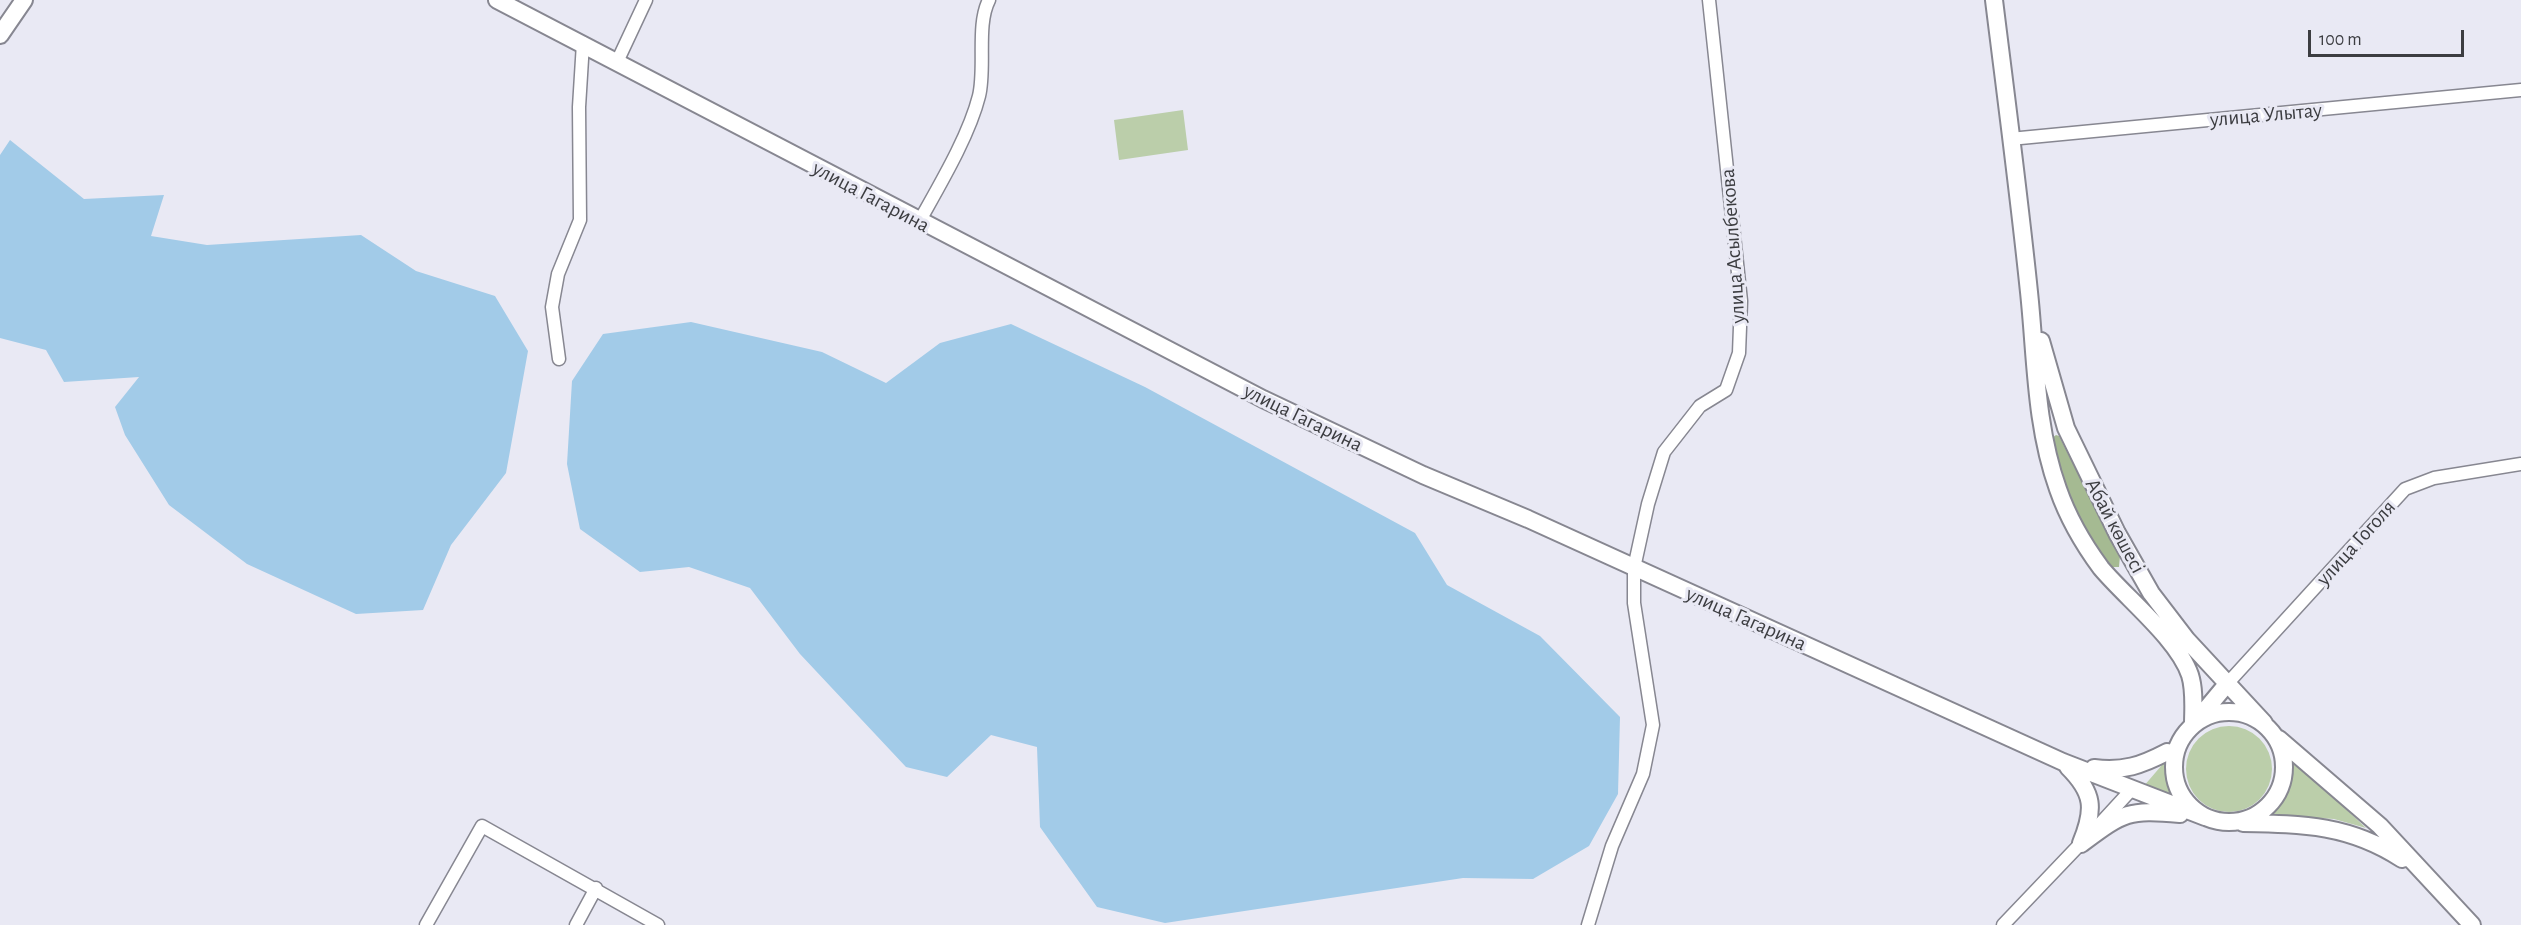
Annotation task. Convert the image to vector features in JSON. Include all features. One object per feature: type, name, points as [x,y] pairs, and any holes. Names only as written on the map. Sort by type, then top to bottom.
[{"type":"main road","points":[[0,35],[24,0]]},
{"type":"main road","name":"улица Гагарина","points":[[497,0],[919,222],[1263,399],[1423,475],[1528,519],[2063,762],[2205,817]]},
{"type":"main road","name":"Абай көшесі","points":[[1994,0],[2030,294],[2042,429],[2058,490],[2075,526],[2101,567],[2178,653],[2190,675],[2194,699],[2189,729]]},
{"type":"main road","name":"Абай көшесі","points":[[2030,294],[2066,428],[2086,473],[2151,593],[2187,640],[2264,723]]},
{"type":"main road","points":[[2132,789],[2189,729],[2227,684]]},
{"type":"main road","points":[[2205,817],[2186,802],[2175,780],[2174,763],[2177,747],[2189,729],[2206,716],[2235,711],[2250,715],[2264,723],[2380,826],[2472,925]]},
{"type":"main road","points":[[2234,823],[2250,819],[2264,811],[2276,799],[2283,784],[2285,767],[2283,751],[2276,736]]},
{"type":"main road","points":[[2063,762],[2122,770],[2136,767],[2167,752]]},
{"type":"main road","points":[[2063,762],[2081,780],[2091,804],[2089,824],[2081,844]]},
{"type":"main road","points":[[2081,844],[2115,819],[2137,811],[2205,817],[2234,823],[2299,824],[2333,828],[2364,838],[2421,871]]},
{"type":"street","points":[[617,62],[646,0]]},
{"type":"street","points":[[919,222],[972,117],[978,97],[984,20],[989,0]]},
{"type":"street","name":"улица Асылбекова","points":[[1588,925],[1612,846],[1642,774],[1653,725],[1634,603],[1634,568],[1648,504],[1664,452],[1700,406],[1726,390],[1739,353],[1741,301],[1709,0]]},
{"type":"street","points":[[559,359],[552,307],[558,274],[580,220],[579,107],[583,44]]},
{"type":"street","name":"улица Улытау","points":[[2010,139],[2521,90]]},
{"type":"street","name":"улица Гоголя","points":[[2227,684],[2404,489],[2434,478],[2521,464]]},
{"type":"street","points":[[2003,925],[2132,789]]},
{"type":"street","points":[[426,925],[482,826],[596,888],[658,925]]},
{"type":"street","points":[[576,925],[596,888]]},
{"type":"green space","points":[[1183,110],[1188,150],[1119,160],[1114,120]]},
{"type":"green space","points":[[2059,436],[2120,556],[2119,567],[2110,567],[2074,505],[2056,455],[2052,438]]},
{"type":"green space","points":[[2229,726],[2253,733],[2265,745],[2272,769],[2265,793],[2253,805],[2229,812],[2205,805],[2193,793],[2186,769],[2193,745],[2205,733]]},
{"type":"green space","points":[[2291,757],[2366,828],[2334,819],[2273,815],[2290,789]]},
{"type":"green space","points":[[2168,758],[2172,790],[2177,801],[2143,787]]},
{"type":"water","points":[[10,140],[84,199],[164,195],[151,236],[207,245],[361,235],[416,271],[495,296],[528,351],[506,473],[451,545],[423,610],[356,614],[247,564],[169,505],[125,435],[115,407],[139,377],[64,382],[46,350],[0,338],[0,155]]},
{"type":"water","points":[[691,322],[822,352],[886,383],[940,343],[1011,324],[1145,387],[1415,533],[1447,585],[1540,636],[1620,717],[1618,794],[1589,846],[1533,879],[1463,878],[1165,923],[1097,907],[1040,827],[1037,747],[991,735],[947,777],[906,767],[800,654],[750,588],[689,567],[640,572],[580,529],[567,464],[572,381],[603,334]]}]
